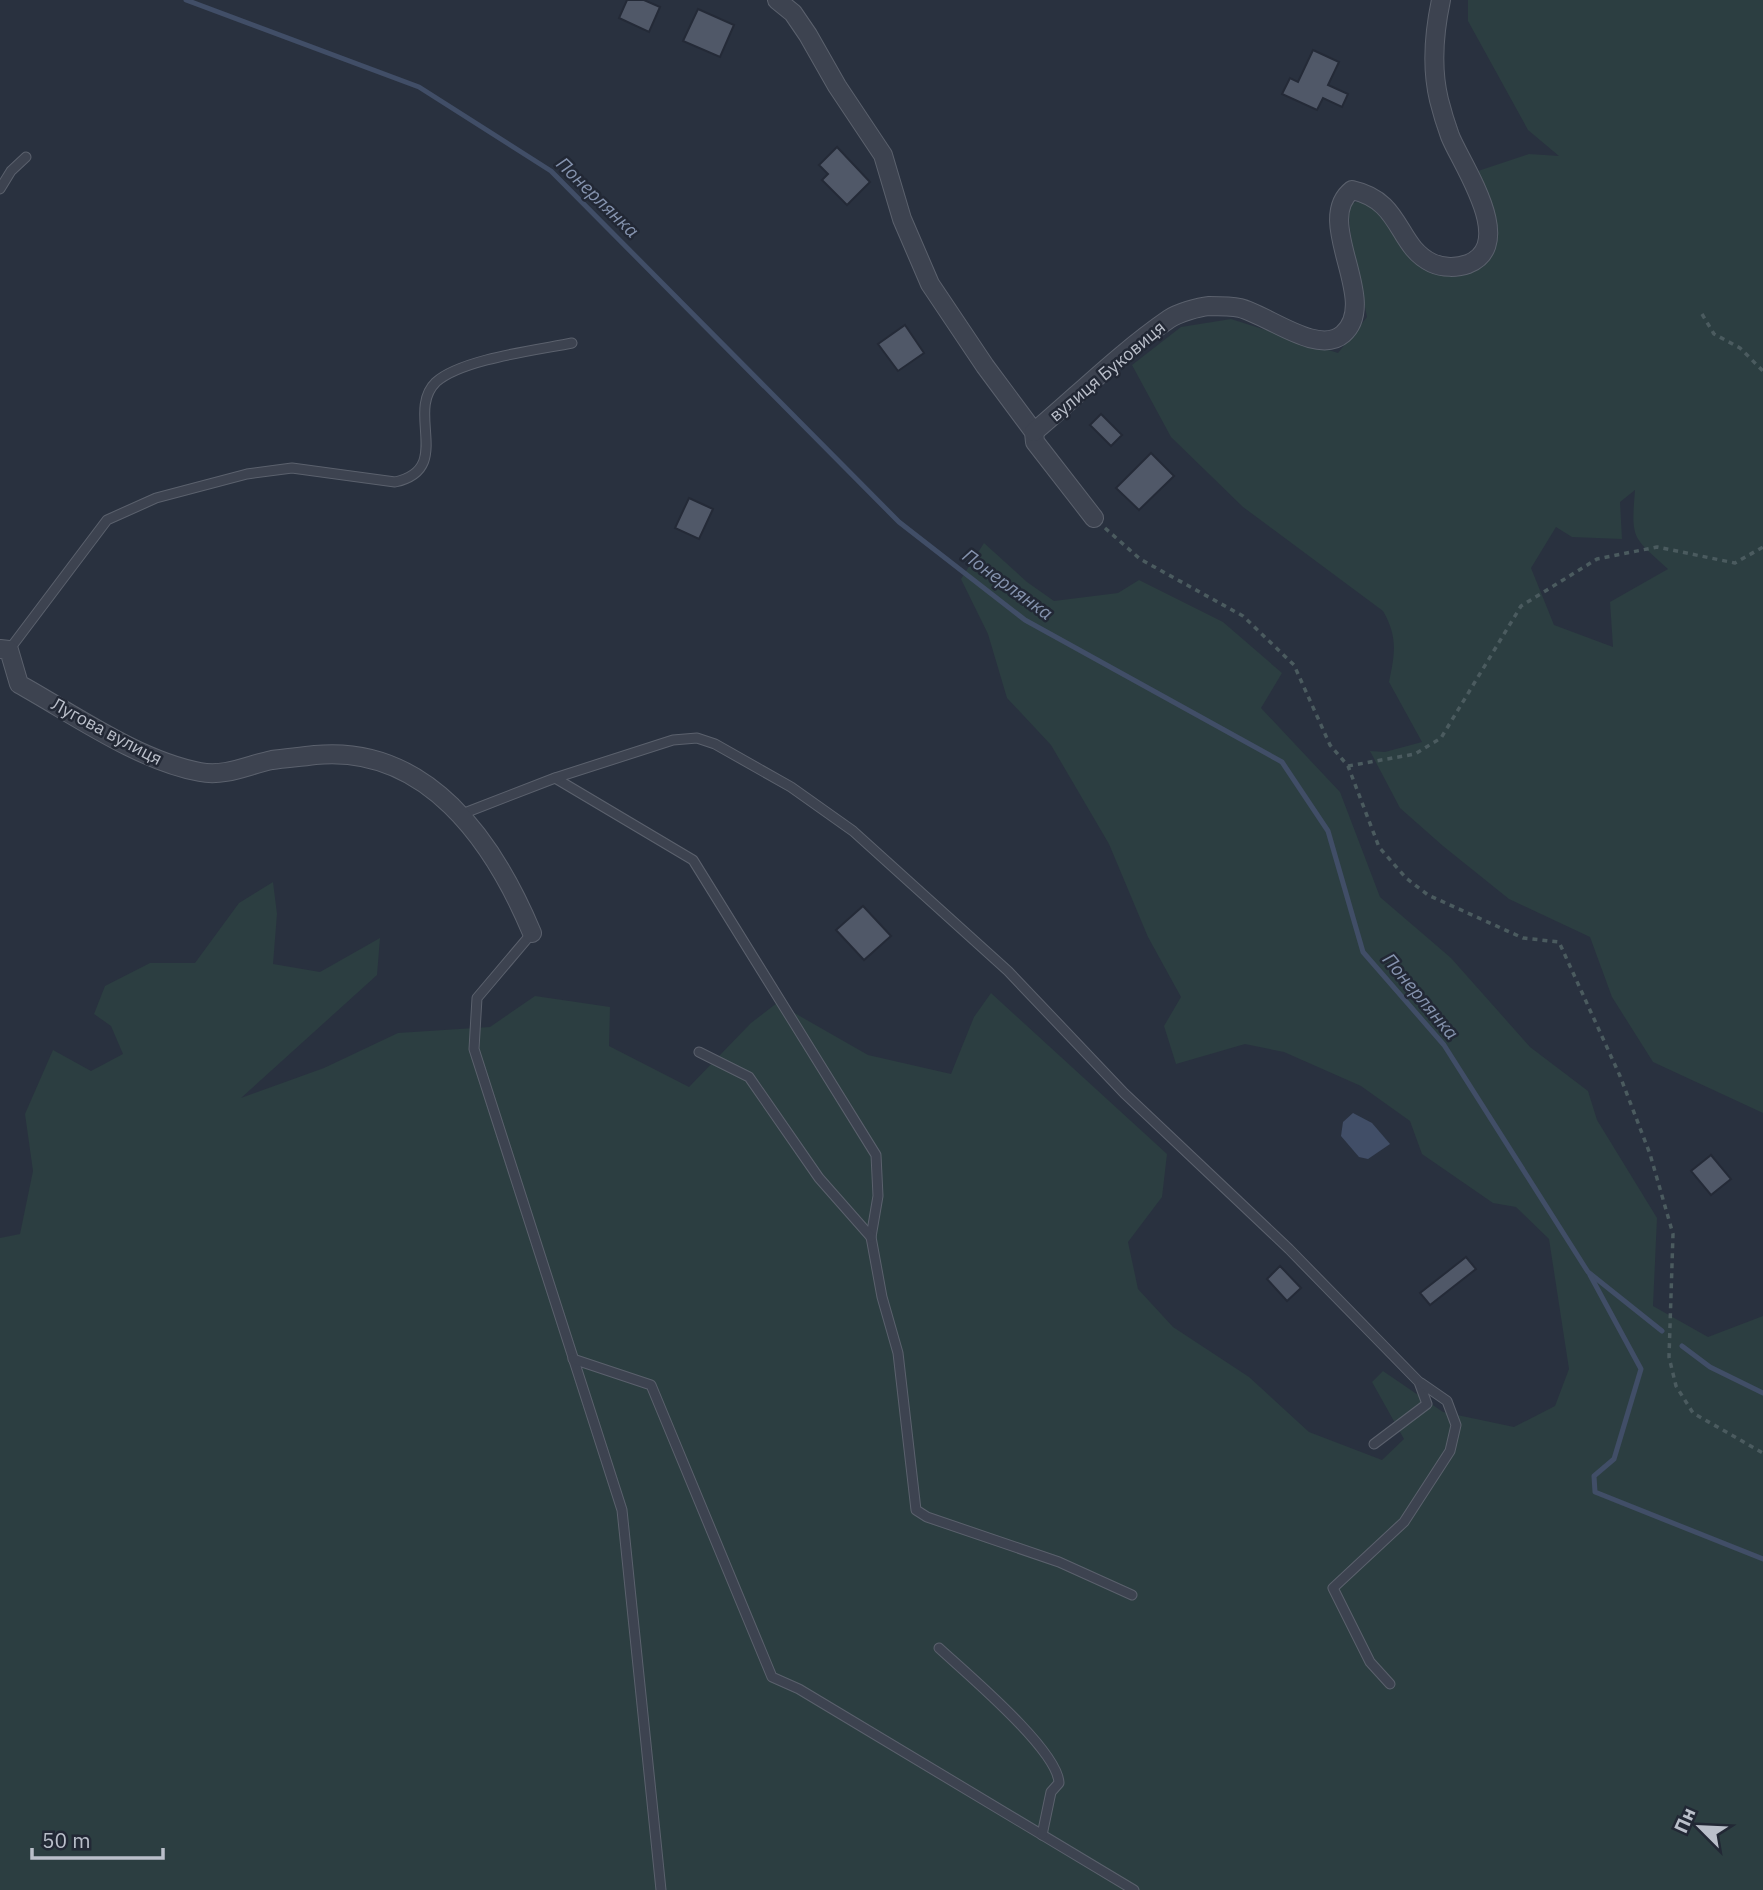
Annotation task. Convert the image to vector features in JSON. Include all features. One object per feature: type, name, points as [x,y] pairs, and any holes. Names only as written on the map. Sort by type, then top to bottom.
[{"type":"street","points":[[777,0],[793,13],[883,155],[902,219],[930,284],[985,366],[1034,432],[1035,442],[1094,518]]},
{"type":"street","name":"вулиця Буковиця","points":[[1034,432],[1171,318],[1206,306],[1241,308],[1317,341],[1334,340],[1346,332],[1353,316],[1353,280],[1338,211],[1343,197],[1352,190],[1366,193],[1387,206],[1417,251],[1432,263],[1453,268],[1471,263],[1485,247],[1488,222],[1482,201],[1450,136],[1439,98],[1434,57],[1441,0]]},
{"type":"street","name":"Лугова вулиця","points":[[5,650],[19,684],[169,765],[202,773],[228,772],[272,760],[307,756],[360,756],[396,767],[432,786],[462,814],[490,849],[514,891],[531,933]]},
{"type":"lane","points":[[0,189],[11,171],[26,157]]},
{"type":"lane","points":[[5,650],[107,520],[156,498],[258,473],[292,468],[395,482],[410,478],[420,468],[428,444],[424,407],[437,382],[481,361],[572,344]]},
{"type":"lane","points":[[462,814],[646,746],[697,738],[715,744],[791,787],[853,831],[1008,971],[1124,1093],[1289,1249],[1419,1382],[1447,1401],[1456,1425],[1450,1451],[1404,1521],[1333,1588],[1370,1662],[1390,1684]]},
{"type":"lane","points":[[555,778],[693,860],[876,1155],[878,1196],[871,1237],[882,1297],[898,1353],[916,1510],[927,1517],[1059,1562],[1132,1595]]},
{"type":"lane","points":[[531,933],[477,998],[474,1049],[622,1510],[661,1890]]},
{"type":"lane","points":[[699,1052],[749,1077],[819,1178],[871,1237]]},
{"type":"lane","points":[[573,1359],[651,1385],[772,1677],[799,1689],[1133,1890]]},
{"type":"lane","points":[[1374,1444],[1427,1404],[1419,1382]]},
{"type":"lane","points":[[939,1648],[1023,1728],[1058,1772],[1059,1783],[1051,1792],[1042,1835]]},
{"type":"path","points":[[1702,314],[1714,334],[1740,348],[1763,371]]},
{"type":"path","points":[[1094,518],[1140,559],[1243,616],[1294,665],[1330,745],[1348,766],[1379,847],[1406,878],[1428,895],[1523,938],[1559,942],[1620,1076],[1650,1154],[1673,1234],[1669,1357],[1676,1387],[1693,1413],[1763,1453]]},
{"type":"path","points":[[1348,766],[1415,754],[1441,738],[1521,606],[1597,559],[1657,547],[1735,563],[1763,547]]},
{"type":"shaded area","points":[[1468,0],[1763,0],[1763,1113],[1653,1062],[1612,997],[1590,937],[1509,899],[1400,808],[1370,751],[1385,752],[1422,742],[1389,682],[1394,645],[1383,611],[1243,507],[1171,437],[1132,365],[1181,327],[1231,319],[1338,353],[1367,317],[1349,214],[1350,204],[1366,199],[1386,214],[1418,265],[1457,277],[1483,260],[1475,172],[1529,154],[1559,156],[1528,130],[1468,21]],"holes":[[[1635,490],[1633,519],[1636,536],[1668,569],[1610,602],[1613,647],[1554,625],[1531,568],[1556,527],[1572,537],[1622,539],[1620,502]]]},
{"type":"shaded area","points":[[984,543],[1027,582],[1054,601],[1118,593],[1139,580],[1223,622],[1282,673],[1261,708],[1340,792],[1380,897],[1451,958],[1530,1047],[1588,1091],[1597,1120],[1657,1218],[1653,1306],[1708,1337],[1763,1316],[1763,1890],[0,1890],[0,1238],[20,1234],[33,1171],[25,1114],[53,1050],[91,1071],[123,1054],[111,1026],[94,1014],[105,986],[150,963],[195,963],[239,903],[273,882],[277,914],[273,964],[320,972],[380,938],[377,975],[241,1098],[324,1068],[398,1033],[490,1027],[535,996],[610,1007],[609,1046],[689,1087],[751,1023],[777,1003],[868,1055],[951,1074],[974,1017],[991,993],[1167,1154],[1162,1197],[1128,1242],[1138,1289],[1173,1327],[1249,1377],[1309,1432],[1382,1460],[1404,1439],[1372,1382],[1383,1371],[1443,1412],[1514,1427],[1555,1406],[1569,1369],[1549,1239],[1516,1207],[1493,1203],[1422,1154],[1410,1121],[1361,1086],[1284,1052],[1245,1044],[1176,1064],[1164,1026],[1181,997],[1148,937],[1109,844],[1051,745],[1007,698],[988,634],[961,579]]},
{"type":"water","points":[[1353,1113],[1372,1123],[1390,1144],[1368,1159],[1359,1157],[1341,1136],[1343,1122]]},
{"type":"building","points":[[627,0],[644,0],[660,7],[649,32],[619,18]]},
{"type":"building","points":[[698,9],[734,25],[720,57],[683,41]]},
{"type":"building","points":[[1313,50],[1339,62],[1328,85],[1348,94],[1342,107],[1323,98],[1317,110],[1282,94],[1290,78],[1298,82]]},
{"type":"building","points":[[837,147],[870,182],[847,205],[822,180],[828,174],[819,165]]},
{"type":"building","points":[[905,325],[924,353],[898,371],[878,344]]},
{"type":"building","points":[[1101,414],[1122,435],[1111,446],[1090,425]]},
{"type":"building","points":[[1151,453],[1174,476],[1139,510],[1116,488]]},
{"type":"building","points":[[689,498],[713,509],[699,539],[675,528]]},
{"type":"building","points":[[863,906],[891,936],[864,960],[836,930]]},
{"type":"building","points":[[1711,1155],[1731,1179],[1711,1195],[1691,1171]]},
{"type":"building","points":[[1466,1257],[1476,1269],[1430,1305],[1420,1293]]},
{"type":"building","points":[[1280,1266],[1301,1288],[1287,1301],[1267,1279]]},
{"type":"waterway","name":"Понерлянка","points":[[186,0],[419,87],[551,171],[899,522],[1025,620],[1282,762],[1328,831],[1363,952],[1444,1045],[1588,1272],[1662,1331]]},
{"type":"waterway","points":[[1590,1275],[1641,1369],[1614,1459],[1594,1476],[1595,1492],[1763,1559]]},
{"type":"waterway","name":"Понерлянка","points":[[1682,1346],[1710,1367],[1763,1393]]}]
